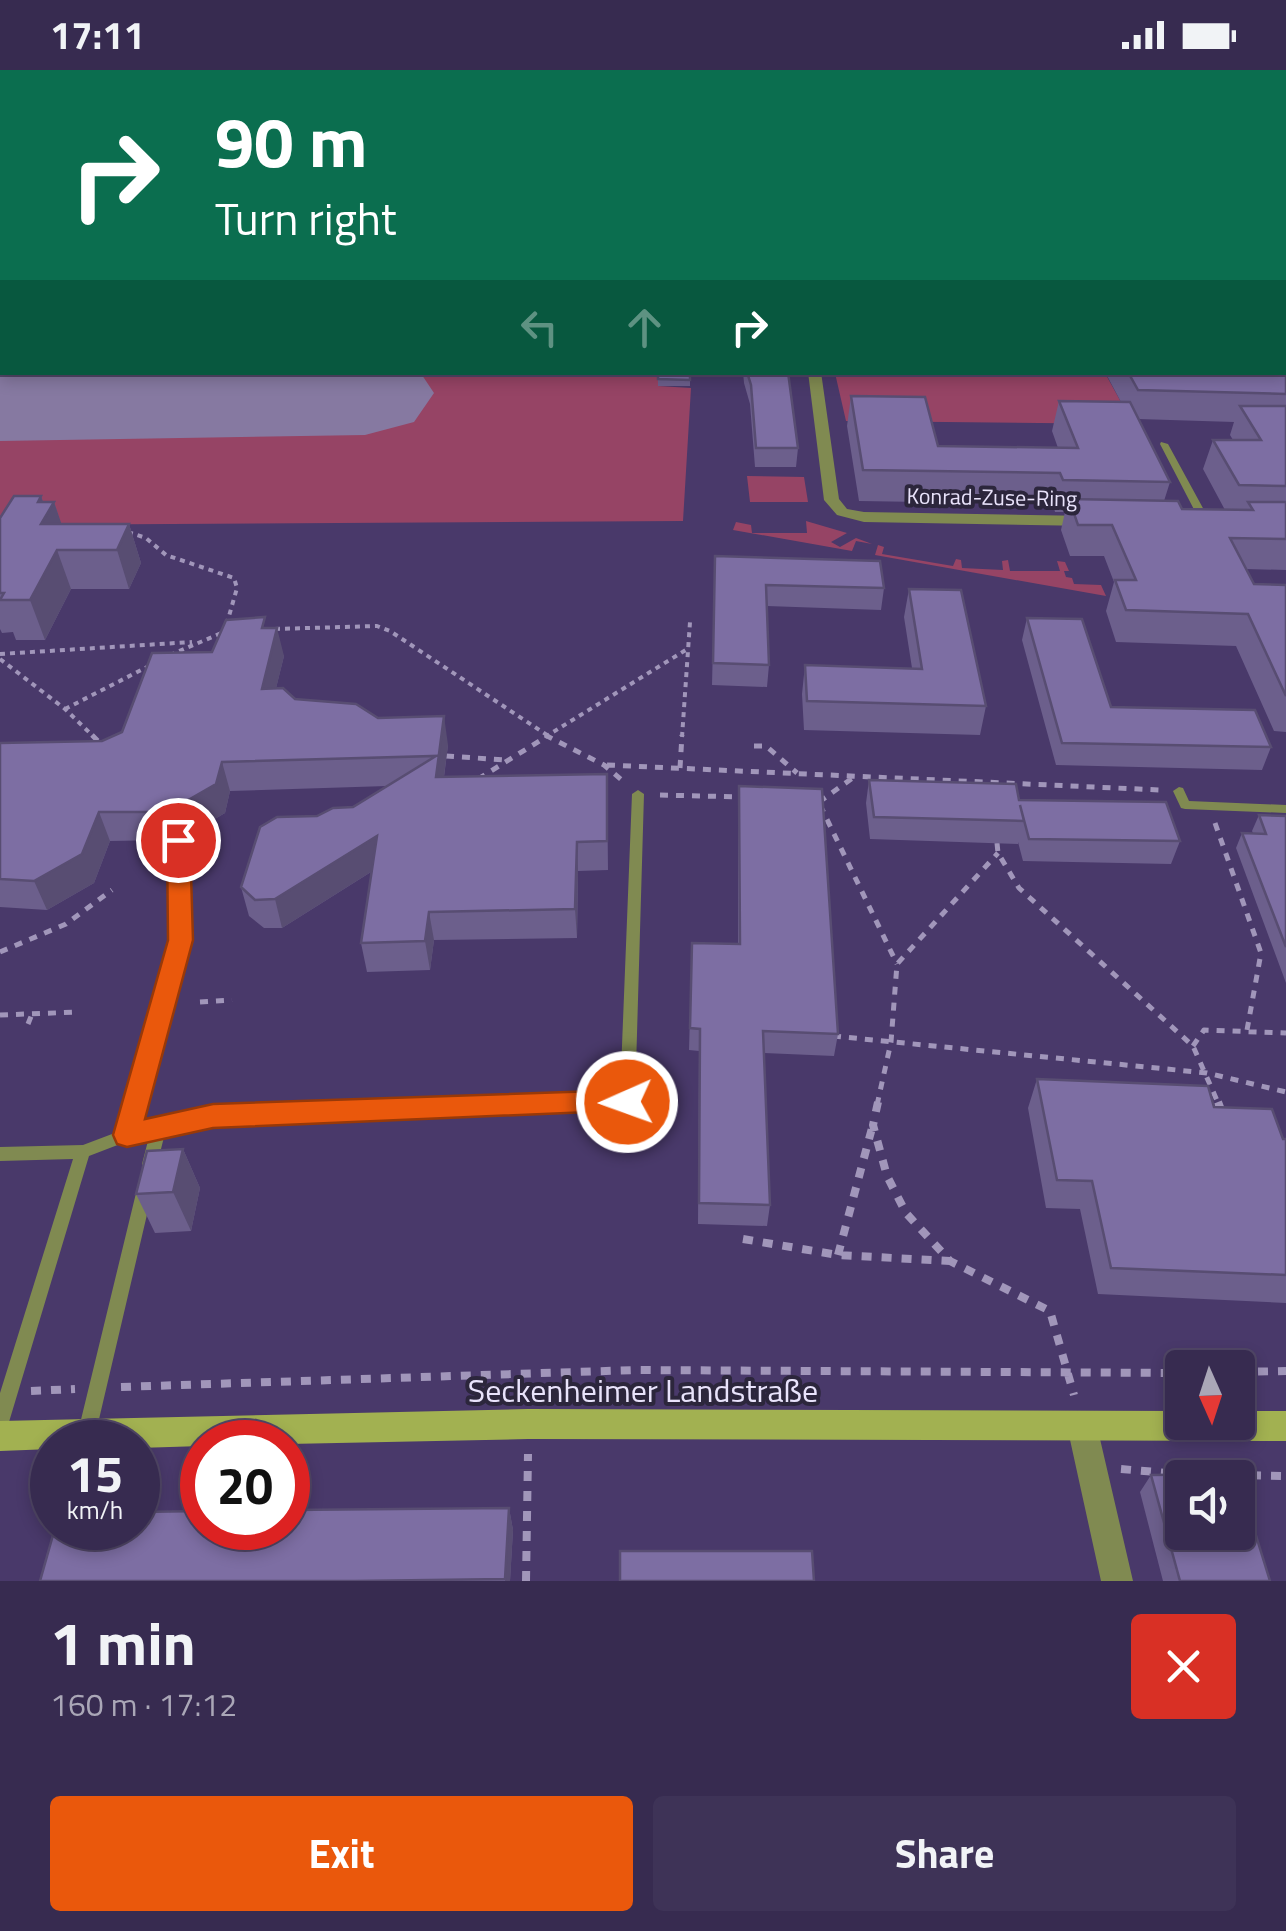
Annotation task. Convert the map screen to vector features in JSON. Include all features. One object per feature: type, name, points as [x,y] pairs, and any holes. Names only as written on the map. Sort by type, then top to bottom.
[{"type":"main road","name":"Seckenheimer Landstraße","points":[[160,1431],[528,1424],[1286,1426]]},
{"type":"main road","name":"Seckenheimer Landstraße","points":[[0,1436],[30,1435]]},
{"type":"street","name":"Konrad-Zuse-Ring","points":[[814,375],[832,500],[842,512],[864,518],[1107,522]]},
{"type":"street","points":[[1187,523],[1226,524]]},
{"type":"street","points":[[1082,1426],[1117,1581]]},
{"type":"lane","points":[[1164,444],[1206,523]]},
{"type":"lane","points":[[1179,791],[1185,805],[1286,810]]},
{"type":"lane","points":[[0,1154],[83,1152],[127,1135],[213,1116],[627,1102],[638,794]]},
{"type":"lane","points":[[127,1135],[180,940],[178,840]]},
{"type":"lane","points":[[90,1420],[159,1128]]},
{"type":"lane","points":[[0,1422],[83,1152]]},
{"type":"path","points":[[120,531],[146,538],[166,555],[234,578],[237,588],[220,648]]},
{"type":"path","points":[[680,768],[690,622]]},
{"type":"path","points":[[265,629],[377,626],[547,736],[604,765],[638,794],[757,797]]},
{"type":"path","points":[[65,710],[195,642],[236,631]]},
{"type":"path","points":[[108,751],[0,657],[16,650],[195,642]]},
{"type":"path","points":[[475,781],[689,648]]},
{"type":"path","points":[[754,746],[766,746],[799,775]]},
{"type":"path","points":[[446,756],[509,760]]},
{"type":"path","points":[[604,765],[1179,791]]},
{"type":"path","points":[[777,774],[777,786]]},
{"type":"path","points":[[805,800],[819,802],[854,777]]},
{"type":"path","points":[[992,782],[994,794]]},
{"type":"path","points":[[819,802],[897,964],[890,1042],[873,1125],[838,1255]]},
{"type":"path","points":[[1209,806],[1261,954],[1247,1030]]},
{"type":"path","points":[[997,843],[998,853],[1018,888],[1193,1046],[1224,1120]]},
{"type":"path","points":[[897,964],[998,853]]},
{"type":"path","points":[[0,952],[66,924],[112,890]]},
{"type":"path","points":[[200,1002],[232,1000]]},
{"type":"path","points":[[0,1015],[80,1012]]},
{"type":"path","points":[[28,1024],[32,1014]]},
{"type":"path","points":[[1193,1046],[1204,1030],[1286,1032]]},
{"type":"path","points":[[833,1036],[1207,1073],[1286,1092]]},
{"type":"path","points":[[873,1125],[888,1176],[906,1212],[950,1261],[1050,1311],[1082,1426]]},
{"type":"path","points":[[744,1239],[838,1255],[950,1261]]},
{"type":"path","name":"Seckenheimer Landstraße","points":[[9,1392],[616,1371],[1165,1373]]},
{"type":"path","points":[[1255,1372],[1286,1372]]},
{"type":"path","points":[[526,1581],[528,1424]]},
{"type":"path","points":[[1090,1462],[1165,1474]]},
{"type":"path","points":[[1255,1475],[1286,1476]]},
{"type":"shaded area","points":[[0,375],[659,375],[658,386],[691,388],[683,521],[0,525]]},
{"type":"shaded area","points":[[835,375],[1106,375],[1133,424],[846,421]]},
{"type":"shaded area","points":[[747,476],[804,477],[808,502],[750,502]]},
{"type":"shaded area","points":[[806,521],[847,533],[831,542],[840,547],[856,538],[872,544],[856,541],[852,551],[733,530],[736,522],[751,525],[752,533],[807,533]]},
{"type":"shaded area","points":[[878,545],[884,547],[882,554],[953,566],[956,559],[961,560],[962,568],[1003,570],[1002,561],[1008,560],[1010,571],[1060,571],[1057,561],[1065,562],[1069,571],[1064,571],[1066,577],[1072,578],[1074,584],[1101,585],[1106,596],[875,555]]},
{"type":"building","points":[[658,375],[690,375],[690,380],[658,379]]},
{"type":"building","points":[[748,375],[788,375],[798,448],[756,448]]},
{"type":"building","points":[[1130,375],[1286,375],[1286,394],[1138,390]]},
{"type":"building","points":[[851,396],[925,397],[938,446],[1078,448],[1059,401],[1130,402],[1170,482],[1063,480],[1060,473],[863,470]]},
{"type":"building","points":[[1240,406],[1286,406],[1286,486],[1239,485],[1213,440],[1261,440]]},
{"type":"building","points":[[14,496],[41,496],[38,502],[54,502],[41,524],[129,524],[117,550],[57,550],[30,600],[0,600],[4,593],[0,593],[0,518]]},
{"type":"building","points":[[1069,499],[1178,501],[1182,509],[1253,510],[1248,502],[1286,502],[1286,539],[1230,538],[1254,584],[1286,585],[1286,696],[1248,614],[1126,610],[1115,580],[1136,580],[1112,525],[1078,525]]},
{"type":"building","points":[[715,556],[880,561],[884,588],[766,585],[769,665],[713,663]]},
{"type":"building","points":[[909,589],[961,590],[986,706],[807,701],[805,665],[922,669]]},
{"type":"building","points":[[265,617],[262,628],[277,628],[262,689],[283,688],[295,699],[356,704],[378,718],[444,716],[436,777],[607,774],[607,841],[577,842],[575,909],[429,912],[425,941],[361,943],[377,836],[275,899],[255,900],[241,887],[260,827],[277,817],[317,816],[333,808],[353,807],[436,756],[222,762],[216,784],[176,807],[164,805],[158,812],[99,812],[82,854],[34,881],[0,879],[0,743],[102,741],[122,732],[152,653],[212,652],[226,620]]},
{"type":"building","points":[[1027,618],[1082,619],[1111,707],[1255,710],[1271,747],[1062,743]]},
{"type":"building","points":[[869,780],[1016,784],[1019,800],[1166,802],[1180,841],[1029,839],[1020,805],[1024,821],[874,817]]},
{"type":"building","points":[[739,786],[822,789],[838,1034],[763,1031],[770,1205],[699,1203],[700,1029],[690,1028],[692,943],[740,944]]},
{"type":"building","points":[[1259,815],[1286,816],[1286,947],[1242,833],[1266,834]]},
{"type":"building","points":[[1037,1079],[1208,1086],[1214,1107],[1272,1109],[1286,1139],[1286,1275],[1111,1268],[1092,1181],[1057,1180]]},
{"type":"building","points":[[183,1149],[173,1192],[136,1194],[147,1151]]},
{"type":"building","points":[[1151,1475],[1165,1475],[1165,1526]]},
{"type":"building","points":[[509,1508],[505,1579],[40,1581],[49,1550],[160,1550],[160,1512],[180,1511],[180,1550],[310,1550],[310,1510]]},
{"type":"building","points":[[1255,1532],[1270,1581],[1180,1581],[1172,1550],[1255,1550]]},
{"type":"building","points":[[620,1551],[812,1551],[814,1581],[620,1581]]},
{"type":"runway","points":[[0,399],[365,393]]},
{"type":"route","points":[[178,840],[180,940],[127,1135],[213,1116],[627,1102]]}]
